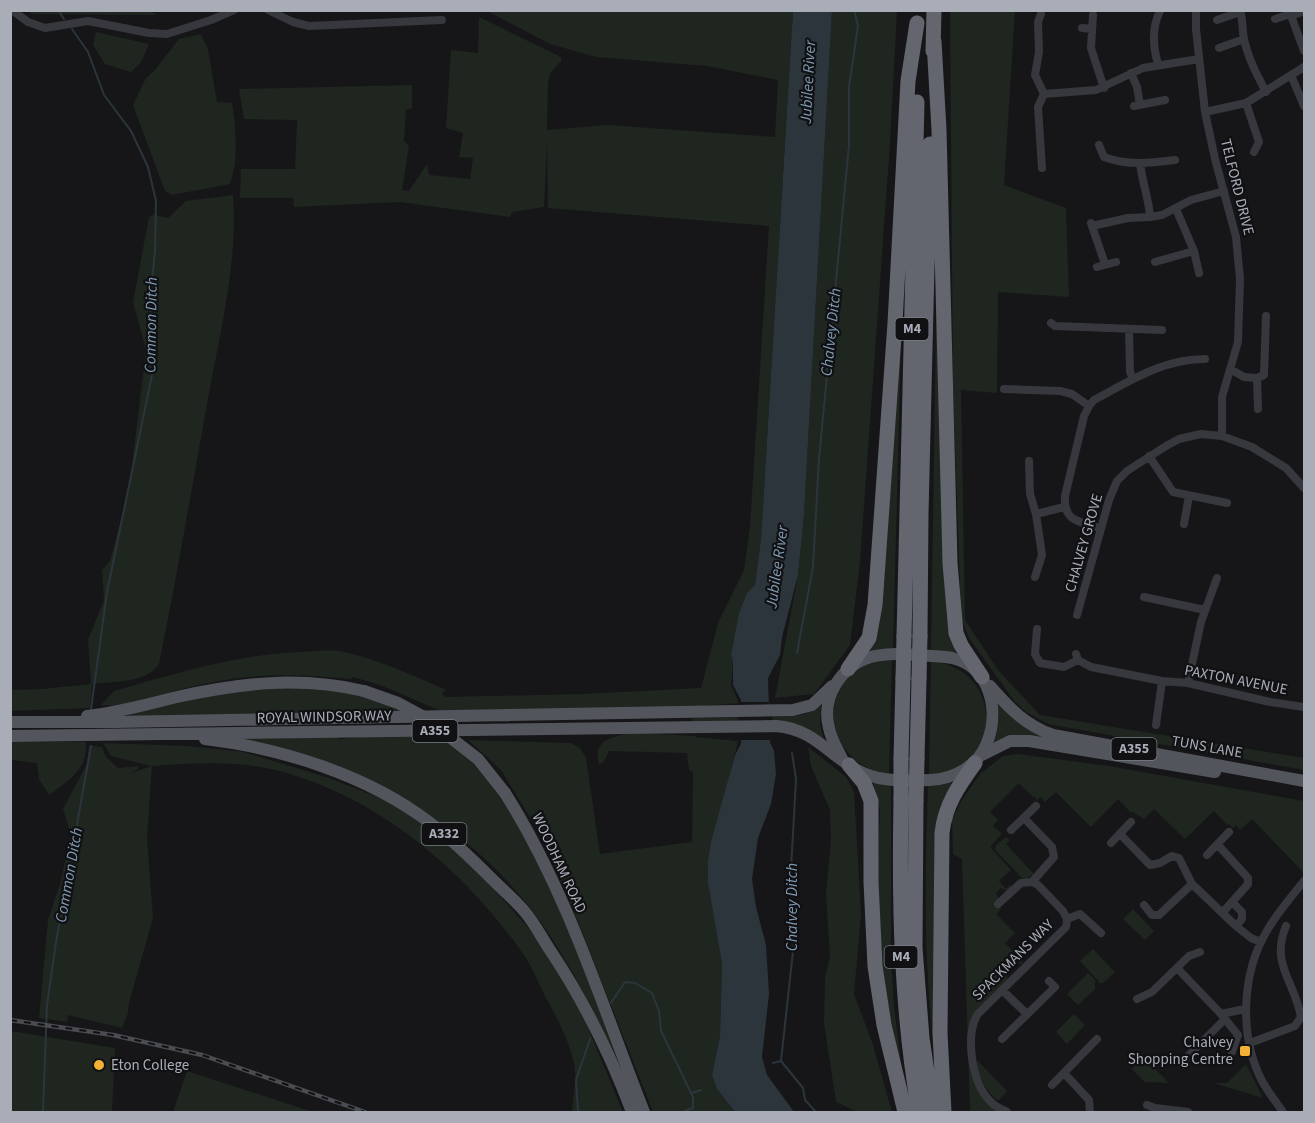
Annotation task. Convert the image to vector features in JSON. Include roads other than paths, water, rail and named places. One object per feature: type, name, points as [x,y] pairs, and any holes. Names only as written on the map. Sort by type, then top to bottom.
[{"type":"highway","name":"M4","points":[[933,1113],[922,1038],[915,948],[921,514],[934,10]]},
{"type":"highway","name":"M4","points":[[917,17],[911,386],[901,759],[900,949],[909,1045],[919,1113]]},
{"type":"highway","name":"M4","points":[[843,673],[869,638],[874,614],[895,322],[908,81],[917,17]]},
{"type":"highway","name":"M4","points":[[934,40],[939,130],[953,618],[958,639],[982,678]]},
{"type":"highway","points":[[944,1113],[940,1033],[942,833],[944,817],[950,801],[979,759]]},
{"type":"highway","name":"M4","points":[[846,763],[864,783],[872,806],[871,882],[876,966],[884,1025],[905,1113]]},
{"type":"main road","points":[[892,654],[952,658],[965,664],[982,678],[990,693],[994,718],[990,736],[979,759],[950,776],[932,780],[878,778],[846,763],[830,734],[827,715],[830,694],[843,673],[869,657],[892,654]]},
{"type":"main road","name":"ROYAL WINDSOR WAY","points":[[115,717],[798,710],[808,707],[819,699],[843,673]]},
{"type":"main road","name":"TUNS LANE","points":[[982,678],[1018,717],[1029,725],[1053,735],[1305,780]]},
{"type":"main road","name":"WOODHAM ROAD","points":[[10,722],[115,717],[186,695],[258,683],[292,681],[327,684],[364,691],[398,703],[424,717],[478,759],[505,793],[529,831],[561,898],[644,1113]]},
{"type":"main road","name":"ROYAL WINDSOR WAY","points":[[10,736],[776,726],[811,736],[846,763]]},
{"type":"main road","name":"A332","points":[[150,733],[264,748],[307,761],[369,787],[428,821],[467,854],[526,913],[571,982],[600,1037],[632,1113]]},
{"type":"main road","name":"TUNS LANE","points":[[979,759],[1010,741],[1029,741],[1305,788]]},
{"type":"street","points":[[12,10],[28,22],[45,27],[88,21],[148,33],[167,34],[212,20],[234,10]]},
{"type":"street","points":[[268,10],[293,22],[309,26],[442,20]]},
{"type":"street","name":"TELFORD DRIVE","points":[[1196,10],[1205,112],[1236,237],[1240,279],[1238,342],[1222,397],[1222,436]]},
{"type":"street","points":[[1275,19],[1305,11]]},
{"type":"street","points":[[1041,14],[1038,22],[1039,52],[1035,75],[1044,94],[1038,108],[1036,159],[1042,168]]},
{"type":"street","points":[[1217,20],[1241,14],[1254,15]]},
{"type":"street","points":[[1241,14],[1244,39],[1266,92]]},
{"type":"street","points":[[1290,14],[1305,51]]},
{"type":"street","points":[[1093,15],[1091,48],[1104,88]]},
{"type":"street","points":[[1154,16],[1155,54],[1158,64]]},
{"type":"street","points":[[1082,28],[1092,29]]},
{"type":"street","points":[[1219,48],[1244,39]]},
{"type":"street","points":[[1044,94],[1104,88],[1143,68],[1199,59]]},
{"type":"street","points":[[1205,112],[1246,103],[1305,68]]},
{"type":"street","points":[[1131,73],[1137,106],[1165,100]]},
{"type":"street","points":[[1291,75],[1305,106]]},
{"type":"street","points":[[1246,103],[1259,142],[1254,152]]},
{"type":"street","points":[[1099,145],[1104,157],[1116,161],[1140,163],[1175,160]]},
{"type":"street","points":[[1140,163],[1142,179],[1149,198],[1150,218]]},
{"type":"street","points":[[1116,262],[1101,265],[1091,224],[1128,218],[1150,218],[1176,209],[1191,200],[1224,191]]},
{"type":"street","points":[[1176,209],[1194,251],[1199,273]]},
{"type":"street","points":[[1159,259],[1194,251]]},
{"type":"street","points":[[1230,369],[1244,377],[1257,378],[1264,375],[1266,316]]},
{"type":"street","points":[[1051,322],[1055,326],[1162,330]]},
{"type":"street","points":[[1129,329],[1130,372],[1133,379]]},
{"type":"street","points":[[1101,528],[1077,522],[1069,517],[1064,507],[1084,416],[1089,406],[1094,400],[1133,379],[1175,361],[1199,357]]},
{"type":"street","points":[[1257,378],[1258,410]]},
{"type":"street","points":[[1004,389],[1060,391],[1072,394],[1089,406]]},
{"type":"street","name":"CHALVEY GROVE","points":[[1077,615],[1101,528],[1117,481],[1149,456],[1179,440],[1201,434],[1222,436],[1252,447],[1286,468],[1305,488]]},
{"type":"street","points":[[1149,456],[1173,492],[1227,503]]},
{"type":"street","points":[[1029,462],[1031,480],[1029,494],[1036,514],[1042,555],[1034,570]]},
{"type":"street","points":[[1184,524],[1189,496]]},
{"type":"street","points":[[1036,514],[1064,507]]},
{"type":"street","points":[[1188,683],[1205,610],[1216,578]]},
{"type":"street","points":[[1144,597],[1205,610]]},
{"type":"street","name":"PAXTON AVENUE","points":[[1039,635],[1035,654],[1040,663],[1064,667],[1077,657],[1091,667],[1162,681],[1188,683],[1270,702],[1305,707]]},
{"type":"street","name":"PAXTON AVENUE","points":[[1156,725],[1162,681]]},
{"type":"street","points":[[1011,830],[1036,806]]},
{"type":"street","points":[[998,904],[1022,884],[1032,882],[1054,857],[1052,847],[1024,818]]},
{"type":"street","points":[[1111,843],[1131,822]]},
{"type":"street","points":[[1207,855],[1229,832]]},
{"type":"street","points":[[1120,834],[1150,865],[1160,863],[1172,856],[1179,858],[1192,884],[1236,926],[1251,938],[1261,942]]},
{"type":"street","points":[[1218,845],[1248,878],[1248,884],[1223,912]]},
{"type":"street","points":[[1283,1113],[1262,1080],[1250,1042],[1245,1009],[1251,970],[1261,942],[1268,929],[1305,881]]},
{"type":"street","name":"SPACKMANS WAY","points":[[1007,1113],[992,1103],[980,1088],[974,1071],[972,1024],[976,1016],[1066,927],[1067,919],[1063,911],[1038,885],[1032,882]]},
{"type":"street","points":[[1144,906],[1152,915],[1159,915],[1192,884]]},
{"type":"street","points":[[1232,902],[1242,912],[1242,919],[1236,926]]},
{"type":"street","name":"SPACKMANS WAY","points":[[1067,919],[1080,914],[1101,933]]},
{"type":"street","points":[[1250,1042],[1295,1026],[1301,1017],[1282,963],[1280,942],[1286,926]]},
{"type":"street","points":[[1137,999],[1152,992],[1189,956],[1200,952]]},
{"type":"street","points":[[1178,968],[1238,1035],[1232,1052]]},
{"type":"street","points":[[1002,1039],[1055,987],[1049,981]]},
{"type":"street","points":[[1002,990],[1027,1014]]},
{"type":"street","points":[[1181,1063],[1223,1017],[1245,1009]]},
{"type":"street","points":[[1052,1085],[1097,1039]]},
{"type":"street","points":[[1064,1073],[1089,1100],[1090,1113]]},
{"type":"street","points":[[1147,1105],[1187,1112]]},
{"type":"water","name":"Jubilee River","points":[[793,11],[832,11],[804,515],[798,575],[782,637],[780,655],[768,678],[770,742],[774,751],[776,774],[771,804],[758,838],[752,879],[756,907],[766,945],[769,994],[762,1057],[767,1075],[794,1112],[735,1112],[717,1089],[712,1075],[720,1036],[722,964],[708,883],[708,862],[711,842],[735,755],[741,744],[741,700],[733,685],[731,655],[739,613],[747,593],[755,585],[761,539]]},
{"type":"waterway","name":"Common Ditch","points":[[58,10],[64,19]]},
{"type":"waterway","name":"Chalvey Ditch","points":[[797,653],[813,567],[819,459],[849,145],[849,87],[858,26],[854,10]]},
{"type":"waterway","name":"Common Ditch","points":[[72,29],[88,52],[104,95],[131,131],[148,167],[156,201],[155,251],[150,300],[153,370],[107,592],[91,709]]},
{"type":"waterway","name":"Common Ditch","points":[[43,1112],[47,1005],[91,746]]},
{"type":"waterway","name":"Chalvey Ditch","points":[[781,1061],[794,942],[790,888],[796,779],[792,753]]},
{"type":"waterway","points":[[611,1003],[625,982],[635,983],[652,993],[659,1011],[661,1031],[693,1097],[693,1108],[685,1111]]},
{"type":"waterway","points":[[578,1112],[576,1080],[590,1039]]},
{"type":"waterway","points":[[781,1061],[803,1088],[805,1100],[816,1112]]},
{"type":"waterway","points":[[773,1063],[781,1061]]},
{"type":"waterway","points":[[692,1093],[701,1090]]},
{"type":"railway","points":[[10,1020],[113,1035],[202,1055],[365,1112]]},
{"type":"place","name":"Chalvey Shopping Centre","points":[[1245,1051]]},
{"type":"place","name":"Eton College","points":[[99,1065]]}]
